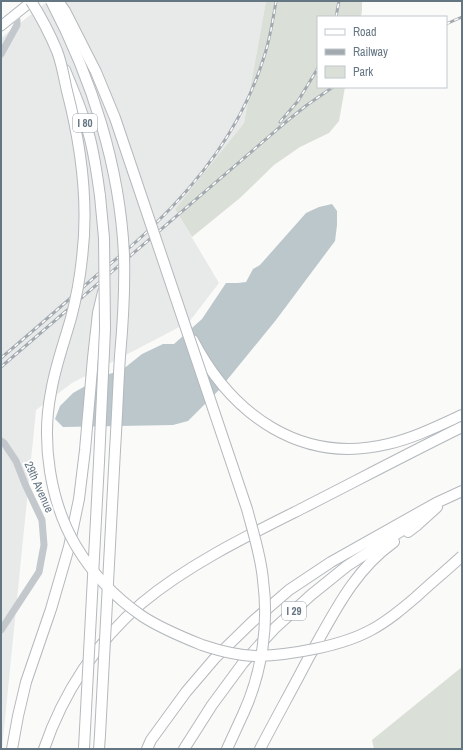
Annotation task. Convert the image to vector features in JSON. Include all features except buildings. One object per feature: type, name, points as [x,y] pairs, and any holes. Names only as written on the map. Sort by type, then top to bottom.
[{"type":"highway","name":"I 80","points":[[32,1],[58,53],[78,99],[88,130],[100,196],[104,238],[105,286]]},
{"type":"highway","points":[[52,1],[84,72],[103,127],[120,210],[124,256],[124,305],[99,749]]},
{"type":"highway","points":[[58,1],[65,11],[96,72],[130,160],[247,509],[255,540],[262,574],[264,596],[263,644],[254,688],[227,749]]},
{"type":"highway","points":[[58,53],[79,148],[83,181],[84,238],[83,256],[71,316],[50,393],[47,417],[47,440],[51,479],[59,506],[74,543],[89,566],[126,604],[144,617],[169,631],[210,648],[255,656],[299,652],[349,640],[371,631],[396,614],[462,556]]},
{"type":"highway","points":[[12,749],[26,682],[69,547],[79,499],[98,313],[105,286]]},
{"type":"highway","points":[[84,748],[101,419],[105,329],[105,286]]},
{"type":"highway","points":[[184,322],[207,364],[231,396],[258,420],[269,427],[305,442],[320,446],[345,449],[363,449],[381,446],[404,440],[462,415]]},
{"type":"highway","points":[[44,749],[58,713],[86,664],[114,630],[142,603],[192,567],[240,540],[462,427]]},
{"type":"highway","points":[[147,749],[151,740],[186,692],[215,658],[252,622],[289,590],[331,562],[436,503],[462,491]]},
{"type":"highway","name":"I 29","points":[[184,749],[212,705],[243,663],[275,628],[347,566],[462,491]]},
{"type":"highway","points":[[260,749],[331,617],[348,589],[362,571],[386,548],[416,526],[438,507]]},
{"type":"highway","points":[[49,749],[52,728]]},
{"type":"main road","points":[[1,26],[32,1]]},
{"type":"street","points":[[1,54],[17,25],[18,20],[15,14]]},
{"type":"street","name":"29th Avenue","points":[[1,441],[16,461],[42,520],[44,544],[39,572],[1,630]]},
{"type":"shaded area","points":[[48,1],[266,1],[244,123],[175,209],[219,283],[189,322],[72,383],[36,410],[1,749],[1,38]]},
{"type":"shaded area","points":[[332,204],[337,211],[335,241],[276,320],[218,391],[188,421],[173,425],[63,427],[55,419],[60,406],[73,393],[103,376],[122,370],[142,354],[163,344],[174,344],[202,319],[226,283],[246,282],[253,269],[260,265],[306,213],[319,207]]},
{"type":"green space","points":[[266,1],[362,1],[361,16],[317,16],[317,88],[345,88],[339,121],[329,133],[300,147],[274,165],[240,198],[192,237],[175,209],[244,123]]},
{"type":"green space","points":[[462,667],[462,749],[374,749],[372,740]]},
{"type":"railway","points":[[1,358],[147,232],[172,207],[205,168],[220,148],[233,126],[256,81],[268,43],[276,1]]},
{"type":"railway","points":[[336,16],[339,1]]},
{"type":"railway","points":[[447,24],[462,17]]},
{"type":"railway","points":[[280,122],[298,101],[317,70]]},
{"type":"railway","points":[[1,367],[287,121],[332,88]]}]
